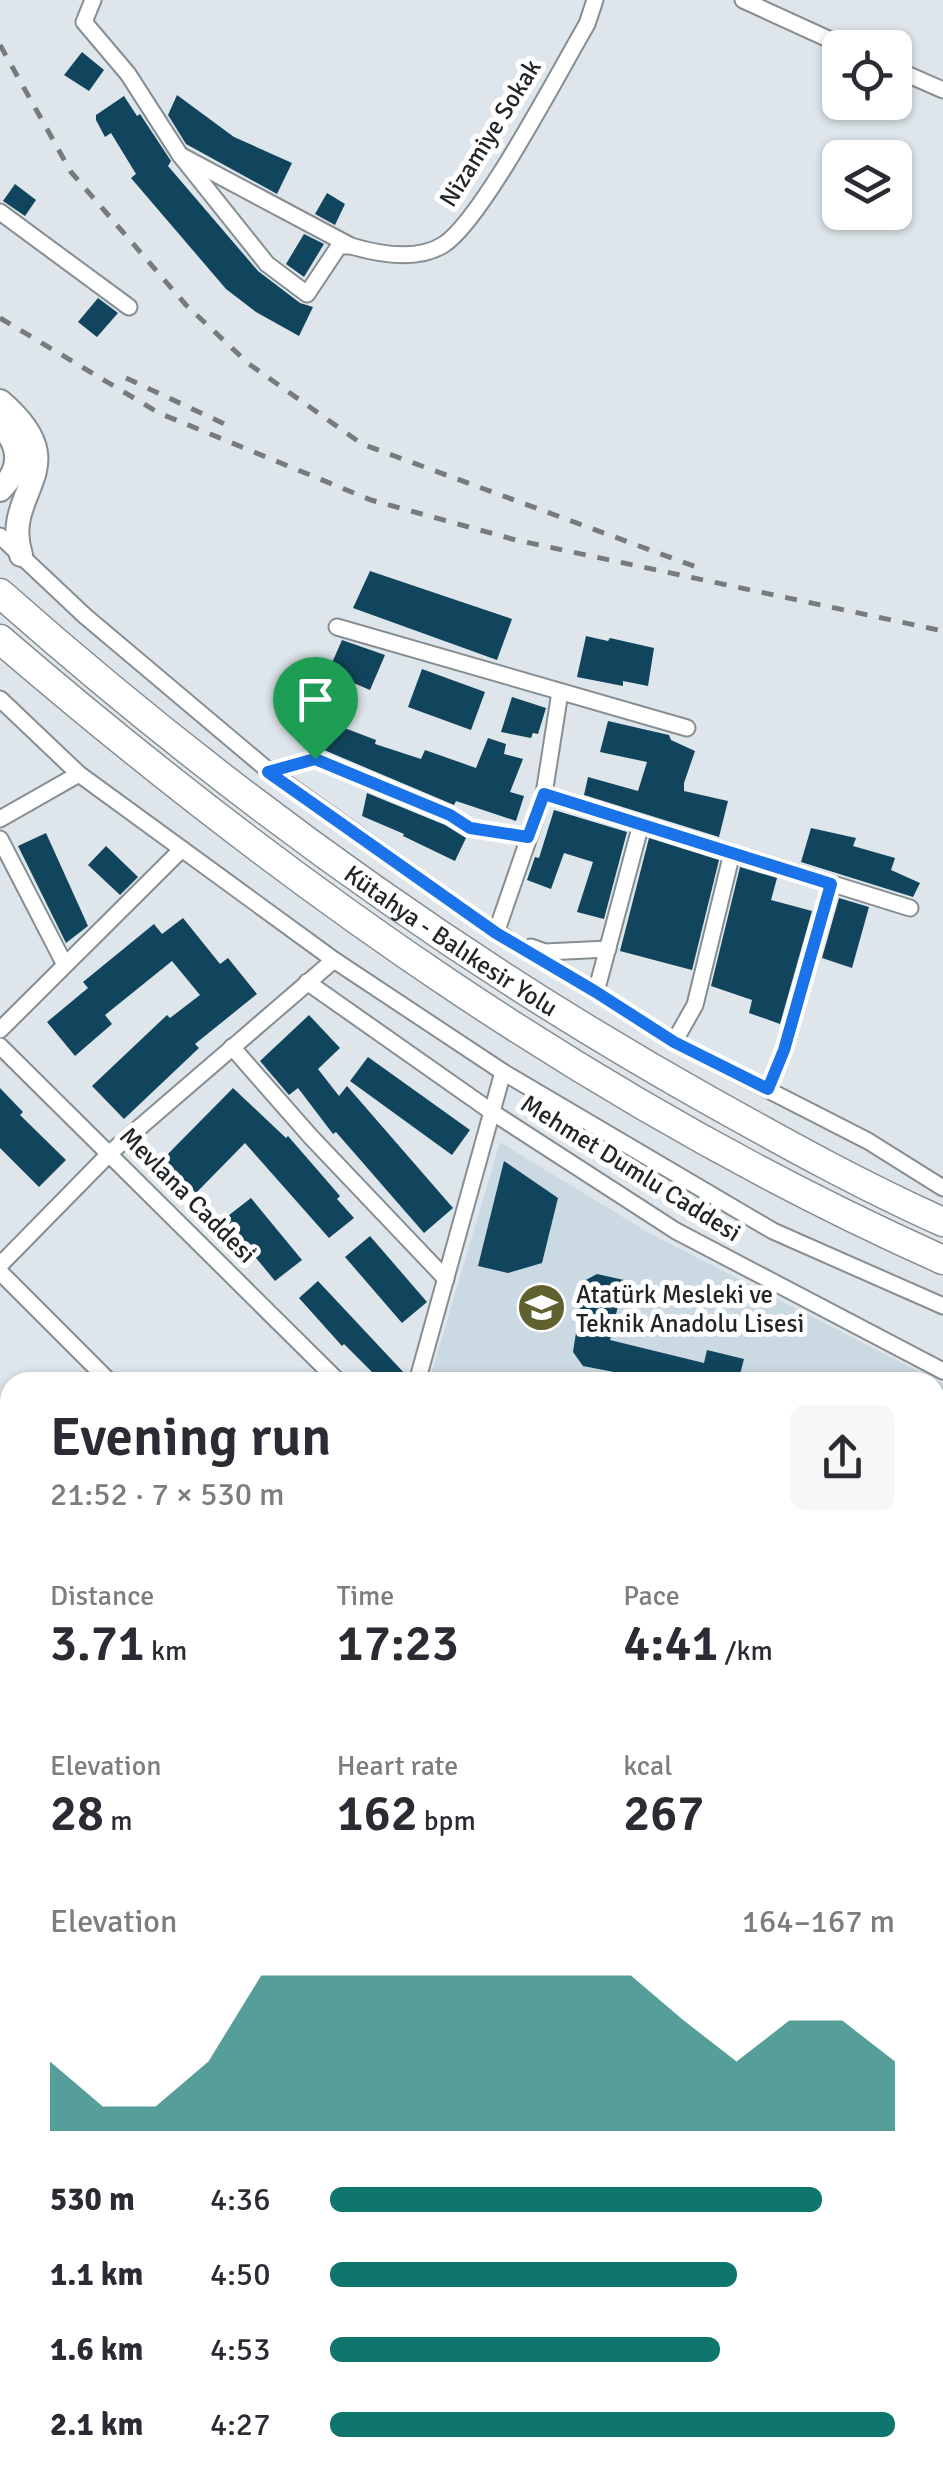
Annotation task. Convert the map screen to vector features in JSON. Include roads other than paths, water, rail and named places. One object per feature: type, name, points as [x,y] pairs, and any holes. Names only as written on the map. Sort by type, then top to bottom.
[{"type":"highway","name":"Kütahya - Balıkesir Yolu","points":[[0,593],[168,736],[324,854],[547,1008],[806,1154],[943,1222]]},
{"type":"highway","name":"Kütahya - Balıkesir Yolu","points":[[0,639],[202,806],[340,910],[534,1038],[816,1199],[943,1260]]},
{"type":"main road","points":[[0,401],[27,428],[34,456],[28,484],[11,518],[12,535],[20,555]]},
{"type":"main road","points":[[0,424],[11,437],[17,457],[12,477],[0,490]]},
{"type":"street","points":[[92,0],[84,22],[128,74],[180,155],[268,264],[307,294],[339,246],[352,246]]},
{"type":"street","name":"Nizamiye Sokak","points":[[180,155],[352,246],[373,252],[411,254],[442,245],[489,189],[586,24],[595,0]]},
{"type":"street","points":[[743,0],[822,36]]},
{"type":"street","points":[[912,76],[943,90]]},
{"type":"street","points":[[0,212],[130,307]]},
{"type":"street","points":[[0,536],[84,616],[268,772],[496,933],[674,1042],[868,1141],[943,1185]]},
{"type":"street","points":[[337,627],[687,728]]},
{"type":"street","points":[[496,933],[544,794],[560,692]]},
{"type":"street","points":[[0,699],[79,774],[334,960],[503,1072],[773,1231],[943,1306]]},
{"type":"street","points":[[268,772],[315,759],[450,815],[470,828],[528,837]]},
{"type":"street","points":[[0,819],[79,774]]},
{"type":"street","points":[[544,794],[910,908]]},
{"type":"street","points":[[596,992],[641,824]]},
{"type":"street","points":[[0,839],[65,965]]},
{"type":"street","points":[[0,1030],[182,848]]},
{"type":"street","points":[[674,1042],[695,1005],[732,853]]},
{"type":"street","points":[[768,1089],[784,1050],[831,884]]},
{"type":"street","points":[[496,933],[546,952],[608,949]]},
{"type":"street","points":[[100,1372],[0,1268],[110,1152],[334,960]]},
{"type":"street","name":"Mehmet Dumlu Caddesi","points":[[307,982],[492,1112],[676,1231],[943,1371]]},
{"type":"street","name":"Mevlana Caddesi","points":[[0,1046],[329,1372]]},
{"type":"street","points":[[232,1048],[311,1138],[446,1279]]},
{"type":"street","points":[[420,1372],[503,1072]]},
{"type":"street","points":[[806,1154],[823,1120]]},
{"type":"railway","points":[[0,45],[71,172],[186,305],[249,364],[362,444],[699,568]]},
{"type":"railway","points":[[0,318],[159,413],[371,500],[516,540],[943,631]]},
{"type":"railway","points":[[126,378],[231,427]]},
{"type":"place","name":"Atatürk Mesleki ve Teknik Anadolu Lisesi","points":[[541,1308]]}]
